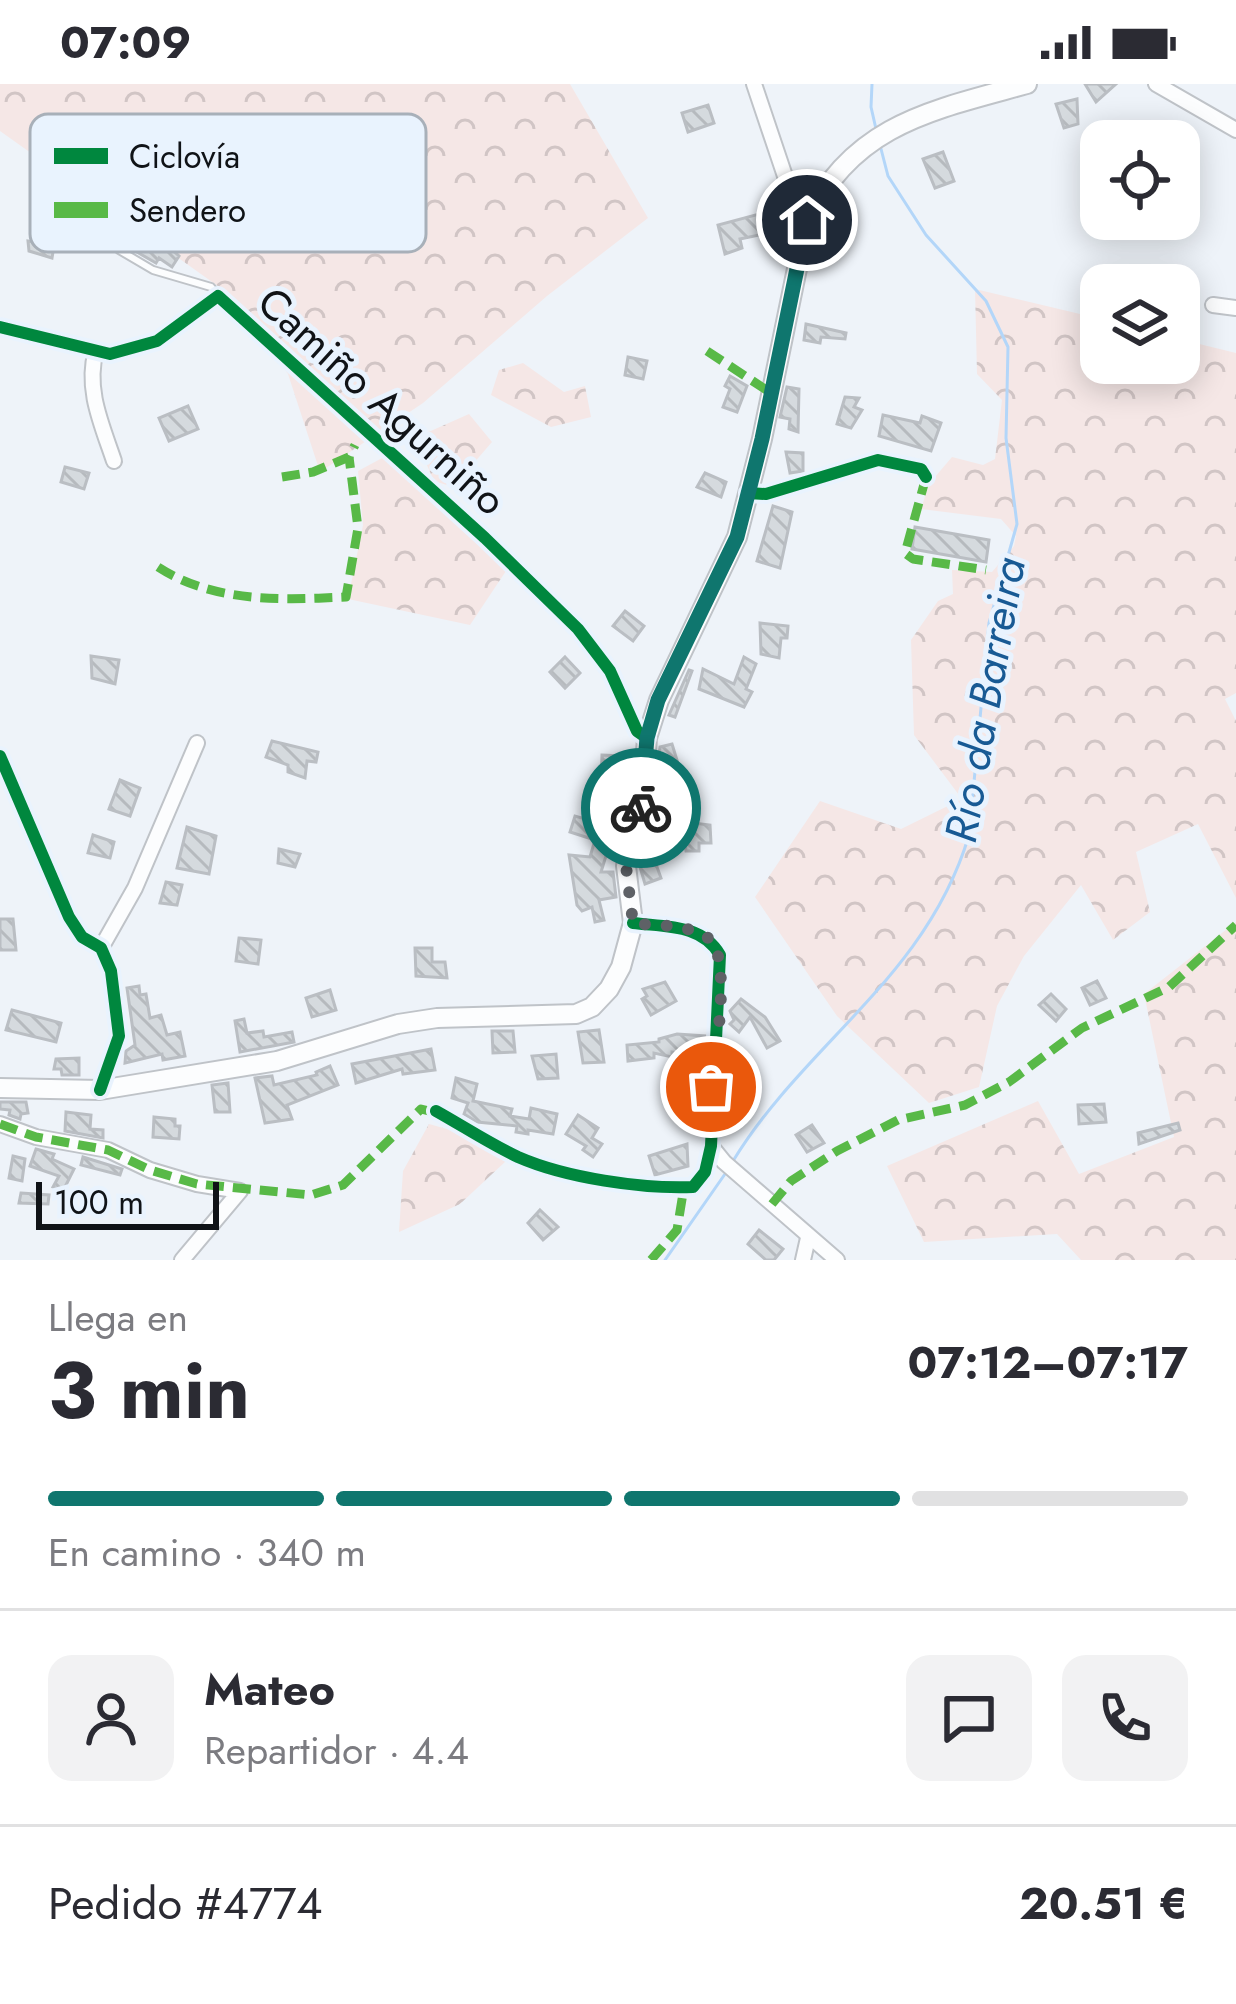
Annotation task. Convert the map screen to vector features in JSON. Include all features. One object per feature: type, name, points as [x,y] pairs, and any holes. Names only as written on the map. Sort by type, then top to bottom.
[{"type":"main road","points":[[0,1088],[100,1090],[277,1061],[398,1024],[437,1018],[576,1014],[592,1007],[621,967],[633,923],[626,866],[642,807],[647,738],[658,700],[737,537],[807,220],[829,183],[884,131],[936,109],[1027,84]]},
{"type":"street","points":[[754,84],[791,194],[807,220]]},
{"type":"street","points":[[1156,84],[1236,130]]},
{"type":"street","name":"Camiño Agurniño","points":[[0,327],[110,354],[157,340],[218,296],[470,524],[578,629],[610,671],[627,716],[647,738]]},
{"type":"street","points":[[1213,305],[1236,308]]},
{"type":"street","points":[[96,351],[91,369],[93,394],[114,461]]},
{"type":"street","points":[[748,494],[766,494],[878,460],[921,469],[926,477]]},
{"type":"street","points":[[100,948],[135,888],[197,743]]},
{"type":"street","points":[[0,756],[69,917],[82,937],[100,948],[111,971],[118,1036],[100,1090]]},
{"type":"street","points":[[436,1111],[518,1156],[555,1169],[668,1188],[694,1187],[705,1172],[711,1146],[720,955],[711,940],[691,930],[633,923]]},
{"type":"street","points":[[0,1124],[36,1137],[108,1150],[182,1179],[241,1191],[182,1260]]},
{"type":"street","points":[[711,1146],[808,1238],[838,1260]]},
{"type":"street","points":[[803,1260],[808,1238]]},
{"type":"lane","points":[[122,252],[153,270],[211,287],[218,296]]},
{"type":"green space","points":[[0,84],[570,84],[648,218],[547,296],[423,403],[320,472],[288,374],[229,294],[170,252],[426,252],[426,114],[30,114],[30,152],[0,131]]},
{"type":"green space","points":[[975,289],[1080,314],[1080,384],[1200,384],[1200,344],[1236,353],[1236,693],[1225,699],[1236,721],[1236,898],[1198,824],[1136,852],[1150,912],[1113,940],[1081,885],[1024,956],[997,1006],[979,1087],[929,1103],[837,1016],[755,897],[820,801],[901,829],[962,799],[914,735],[911,640],[938,601],[953,594],[952,570],[992,572],[1014,546],[1016,536],[1001,519],[921,509],[929,484],[952,457],[983,465],[995,459],[1002,400],[977,374]]},
{"type":"green space","points":[[523,363],[564,392],[585,386],[591,417],[551,427],[491,395],[499,370]]},
{"type":"green space","points":[[469,414],[492,442],[453,487],[434,481],[415,438]]},
{"type":"green space","points":[[384,457],[506,571],[470,625],[348,599],[363,525],[358,471]]},
{"type":"green space","points":[[1236,922],[1236,1260],[1081,1260],[1057,1234],[924,1242],[887,1166],[1038,1101],[1079,1174],[1174,1137],[1144,994]]},
{"type":"green space","points":[[429,1124],[461,1133],[506,1161],[460,1204],[399,1232],[403,1171]]},
{"type":"building","points":[[1085,84],[1116,84],[1096,102]]},
{"type":"building","points":[[1077,99],[1078,124],[1064,128],[1056,104]]},
{"type":"building","points":[[708,105],[714,123],[688,132],[682,113]]},
{"type":"building","points":[[943,152],[954,181],[935,188],[923,159]]},
{"type":"building","points":[[767,212],[773,232],[740,239],[742,248],[725,254],[718,225]]},
{"type":"building","points":[[137,252],[179,256],[172,267],[159,258],[156,263]]},
{"type":"building","points":[[806,324],[846,333],[845,339],[804,340]]},
{"type":"building","points":[[628,357],[647,361],[643,379],[625,375]]},
{"type":"building","points":[[730,376],[747,386],[737,412],[723,407]]},
{"type":"building","points":[[787,387],[799,389],[798,432],[789,429],[790,419],[780,417]]},
{"type":"building","points":[[845,397],[859,398],[854,407],[862,410],[851,428],[837,424]]},
{"type":"building","points":[[188,406],[198,429],[169,441],[159,418]]},
{"type":"building","points":[[883,415],[920,423],[922,416],[941,423],[931,451],[879,436]]},
{"type":"building","points":[[786,452],[803,453],[803,471],[790,473]]},
{"type":"building","points":[[65,467],[89,473],[84,489],[61,482]]},
{"type":"building","points":[[705,473],[726,482],[721,497],[697,487]]},
{"type":"building","points":[[773,506],[792,512],[780,568],[757,561]]},
{"type":"building","points":[[915,527],[989,540],[986,562],[912,549]]},
{"type":"building","points":[[625,611],[644,626],[633,641],[613,626]]},
{"type":"building","points":[[760,623],[788,626],[779,658],[761,654]]},
{"type":"building","points":[[91,656],[119,660],[115,684],[92,678]]},
{"type":"building","points":[[565,657],[580,673],[565,688],[550,672]]},
{"type":"building","points":[[744,657],[756,664],[746,689],[752,692],[744,707],[699,689],[703,669],[734,684]]},
{"type":"building","points":[[689,670],[675,717],[669,715]]},
{"type":"building","points":[[272,741],[318,752],[316,762],[307,761],[305,778],[266,757]]},
{"type":"building","points":[[672,744],[689,799],[676,805],[659,755],[660,747]]},
{"type":"building","points":[[602,755],[622,756],[622,783],[601,783]]},
{"type":"building","points":[[120,780],[140,788],[130,816],[109,809]]},
{"type":"building","points":[[609,815],[624,820],[619,836],[613,833],[601,872],[613,872],[616,897],[599,900],[604,920],[595,922],[592,907],[582,911],[577,905],[569,855],[590,857],[595,840],[570,832],[575,816],[606,825]]},
{"type":"building","points":[[678,825],[710,825],[711,843],[699,843],[699,851],[686,851],[685,844],[662,845],[662,833],[679,832]]},
{"type":"building","points":[[187,827],[216,836],[209,874],[177,868]]},
{"type":"building","points":[[93,835],[114,842],[110,858],[88,853]]},
{"type":"building","points":[[279,849],[300,854],[295,867],[278,863]]},
{"type":"building","points":[[652,853],[661,878],[645,884],[640,867],[643,856]]},
{"type":"building","points":[[166,882],[182,885],[177,905],[160,903]]},
{"type":"building","points":[[0,919],[13,919],[16,950],[0,950]]},
{"type":"building","points":[[239,938],[261,940],[258,964],[236,961]]},
{"type":"building","points":[[415,948],[432,948],[432,962],[445,962],[447,978],[416,976]]},
{"type":"building","points":[[1097,981],[1106,998],[1090,1005],[1082,988]]},
{"type":"building","points":[[665,982],[676,1001],[651,1015],[642,999],[647,996],[643,989]]},
{"type":"building","points":[[139,986],[140,995],[146,994],[150,1018],[161,1015],[167,1035],[180,1032],[185,1056],[163,1060],[162,1054],[125,1063],[126,1051],[135,1045],[127,988]]},
{"type":"building","points":[[330,990],[336,1010],[312,1017],[306,998]]},
{"type":"building","points":[[1051,994],[1066,1009],[1056,1021],[1039,1005]]},
{"type":"building","points":[[741,999],[765,1017],[780,1041],[767,1048],[750,1017],[739,1032],[730,1024],[734,1020],[730,1011]]},
{"type":"building","points":[[12,1010],[61,1023],[56,1042],[6,1030]]},
{"type":"building","points":[[244,1019],[247,1033],[263,1031],[264,1037],[292,1032],[294,1042],[240,1052],[235,1021]]},
{"type":"building","points":[[599,1030],[604,1062],[583,1063],[578,1032]]},
{"type":"building","points":[[492,1031],[513,1031],[515,1052],[493,1053]]},
{"type":"building","points":[[677,1034],[705,1036],[704,1057],[672,1052],[672,1057],[654,1053],[654,1058],[628,1061],[627,1045],[659,1042]]},
{"type":"building","points":[[431,1049],[435,1070],[403,1074],[402,1069],[356,1083],[352,1064]]},
{"type":"building","points":[[556,1054],[558,1078],[538,1079],[532,1056]]},
{"type":"building","points":[[79,1058],[79,1075],[62,1075],[61,1069],[54,1069],[56,1059]]},
{"type":"building","points":[[330,1066],[338,1085],[287,1105],[292,1119],[265,1123],[255,1078],[272,1076],[274,1085],[317,1075]]},
{"type":"building","points":[[456,1078],[477,1084],[473,1101],[512,1109],[510,1116],[529,1119],[531,1108],[557,1114],[553,1134],[528,1130],[528,1134],[516,1132],[517,1126],[477,1122],[464,1114],[468,1103],[452,1098]]},
{"type":"building","points":[[228,1083],[230,1112],[215,1112],[212,1085]]},
{"type":"building","points":[[0,1102],[26,1102],[28,1113],[20,1119],[9,1115],[10,1110],[0,1109]]},
{"type":"building","points":[[1104,1104],[1106,1122],[1079,1124],[1078,1105]]},
{"type":"building","points":[[66,1112],[91,1115],[90,1129],[103,1130],[103,1138],[65,1131]]},
{"type":"building","points":[[578,1115],[598,1128],[592,1138],[602,1144],[593,1157],[583,1150],[586,1146],[566,1134]]},
{"type":"building","points":[[154,1117],[175,1119],[179,1139],[153,1137]]},
{"type":"building","points":[[1178,1123],[1180,1130],[1139,1144],[1138,1133]]},
{"type":"building","points":[[812,1125],[824,1143],[807,1152],[796,1135]]},
{"type":"building","points":[[687,1144],[688,1166],[655,1175],[649,1156]]},
{"type":"building","points":[[36,1149],[54,1154],[52,1159],[74,1169],[63,1191],[53,1187],[59,1176],[30,1166]]},
{"type":"building","points":[[13,1156],[25,1159],[22,1181],[9,1178]]},
{"type":"building","points":[[83,1157],[122,1169],[120,1175],[81,1165]]},
{"type":"building","points":[[21,1193],[49,1195],[48,1204],[19,1203]]},
{"type":"building","points":[[540,1210],[558,1227],[543,1240],[528,1223]]},
{"type":"building","points":[[759,1230],[783,1249],[774,1260],[766,1260],[748,1244]]},
{"type":"waterway","name":"Río da Barreira","points":[[872,84],[876,129]]},
{"type":"waterway","name":"Río da Barreira","points":[[733,1161],[794,1080],[895,969],[950,885],[969,835],[989,623],[1017,524],[1006,438],[1008,347],[986,301],[926,235],[888,176],[880,145]]},
{"type":"waterway","name":"Río da Barreira","points":[[665,1260],[725,1174]]},
{"type":"marked path","points":[[707,351],[771,393]]},
{"type":"marked path","points":[[282,477],[313,472],[349,457],[355,445]]},
{"type":"marked path","points":[[158,567],[202,587],[249,597],[346,597],[358,528],[349,457]]},
{"type":"marked path","points":[[926,477],[905,553],[913,559],[986,570]]},
{"type":"marked path","points":[[772,1204],[791,1181],[837,1151],[898,1120],[965,1105],[1009,1082],[1082,1028],[1169,987],[1236,925]]},
{"type":"marked path","points":[[0,1124],[36,1137],[108,1150],[150,1170],[197,1184],[311,1195],[343,1185],[421,1109],[441,1114]]},
{"type":"marked path","points":[[651,1260],[677,1230],[684,1187]]},
{"type":"cycle path","points":[[0,327],[110,354],[157,341],[218,296],[485,538],[578,629],[610,671],[637,731],[647,738]]},
{"type":"cycle path","points":[[748,493],[766,494],[878,460],[921,469],[926,477]]},
{"type":"cycle path","points":[[0,756],[69,917],[82,937],[101,948],[111,971],[119,1036],[100,1090]]},
{"type":"cycle path","points":[[436,1111],[508,1152],[558,1171],[628,1184],[693,1187],[705,1172],[711,1146],[720,955],[693,932],[633,923]]},
{"type":"way so far","points":[[641,808],[626,866],[633,923],[691,930],[711,940],[720,955],[711,1087]]},
{"type":"route","points":[[641,808],[647,738],[658,700],[737,537],[807,220]]}]
